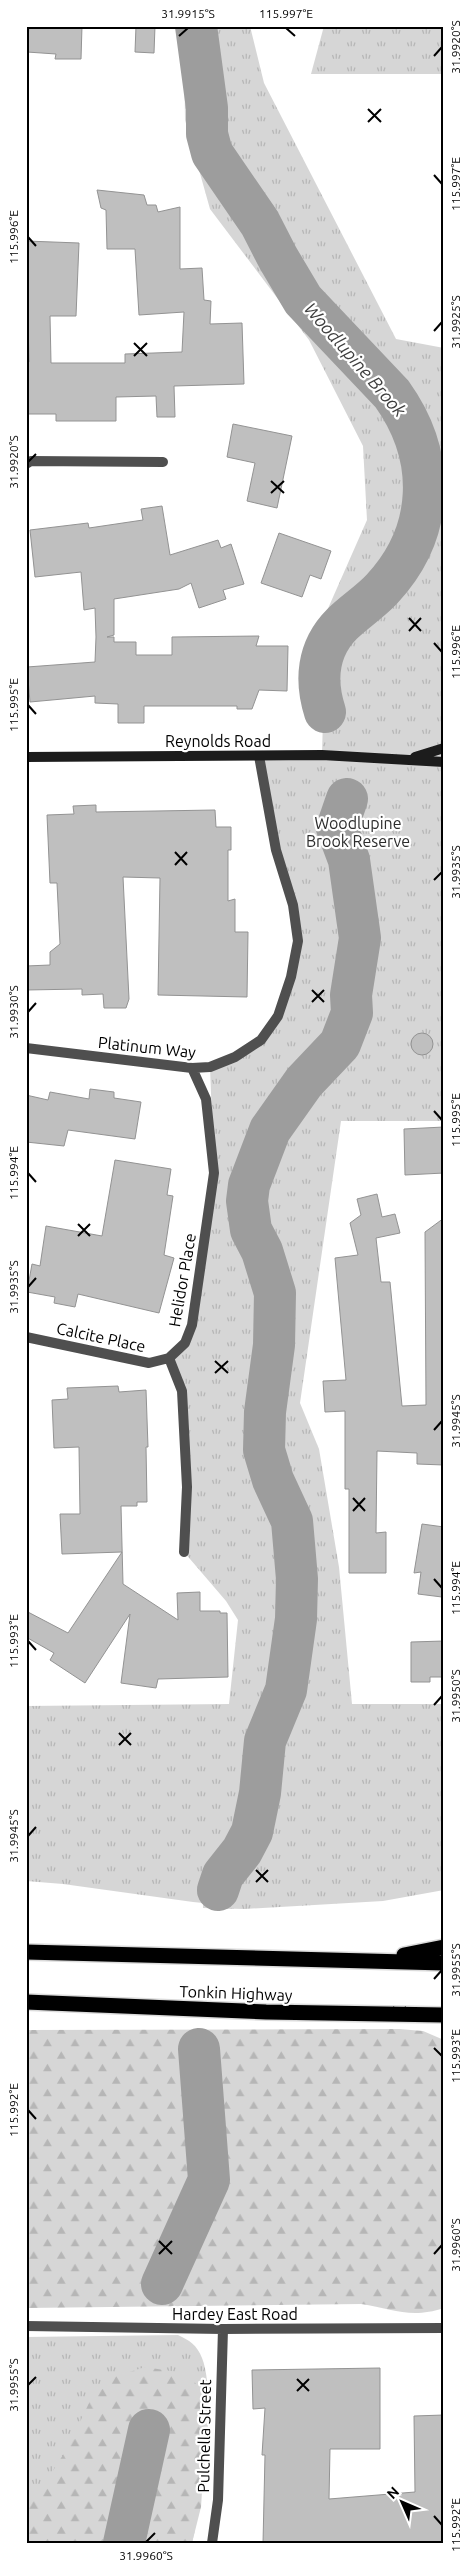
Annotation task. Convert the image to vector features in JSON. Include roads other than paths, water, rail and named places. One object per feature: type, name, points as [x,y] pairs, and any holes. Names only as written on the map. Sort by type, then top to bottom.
[{"type":"highway","points":[[380,1960],[444,1946]]},
{"type":"highway","points":[[26,1952],[444,1962]]},
{"type":"highway","name":"Tonkin Highway","points":[[26,2002],[440,2018]]},
{"type":"street","points":[[26,464],[31,462],[163,462]]},
{"type":"street","name":"Reynolds Road","points":[[410,758],[444,748]]},
{"type":"street","name":"Reynolds Road","points":[[26,757],[322,755],[410,758],[444,762]]},
{"type":"street","name":"Platinum Way","points":[[26,1048],[192,1068],[210,1067],[235,1057],[261,1040],[278,1016],[298,941],[293,905],[276,850],[260,756]]},
{"type":"street","name":"Helidor Place","points":[[169,1358],[186,1343],[192,1325],[214,1173],[206,1099],[192,1068]]},
{"type":"street","name":"Calcite Place","points":[[26,1337],[149,1363],[169,1358]]},
{"type":"street","points":[[169,1358],[182,1391],[187,1487],[184,1552]]},
{"type":"street","name":"Hardey East Road","points":[[26,2326],[223,2329],[444,2328]]},
{"type":"street","name":"Pulchella Street","points":[[212,2543],[218,2500],[223,2329]]},
{"type":"waterway","name":"Woodlupine Brook","points":[[196,26],[207,108],[207,134],[212,153],[260,223],[303,300],[392,394],[407,418],[417,443],[423,468],[424,494],[420,519],[412,543],[399,567],[382,589],[342,624],[327,644],[320,666],[319,677],[325,712]]},
{"type":"waterway","name":"Woodlupine Brook","points":[[218,1890],[223,1875],[242,1851],[252,1832],[260,1793],[265,1741],[286,1690],[296,1619],[297,1579],[292,1521],[273,1480],[264,1450],[265,1412],[274,1345],[275,1293],[262,1251],[251,1230],[247,1201],[249,1185],[270,1130],[304,1082],[340,1044],[352,1013],[351,995],[360,938],[349,860],[337,828],[347,799]]},
{"type":"waterway","name":"Woodlupine Brook","points":[[162,2284],[209,2180],[199,2049]]},
{"type":"waterway","name":"Woodlupine Brook","points":[[124,2543],[149,2430]]},
{"type":"park label","name":"Woodlupine Brook Reserve","points":[[358,832]]}]
